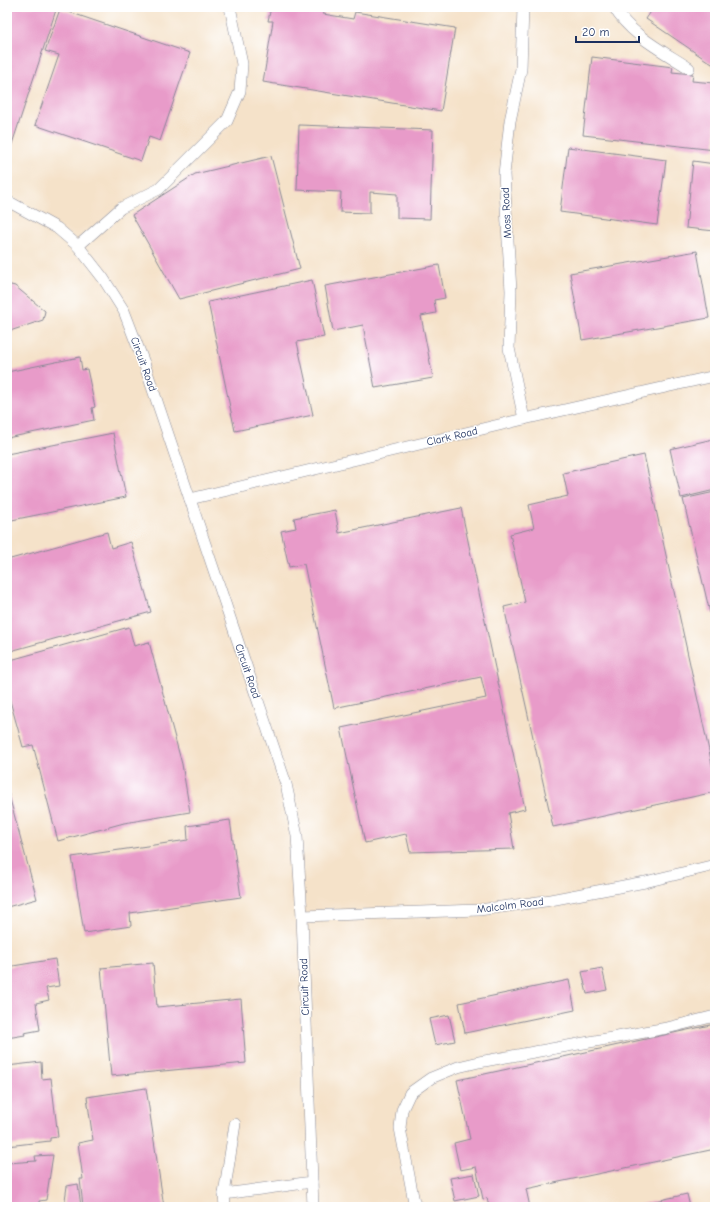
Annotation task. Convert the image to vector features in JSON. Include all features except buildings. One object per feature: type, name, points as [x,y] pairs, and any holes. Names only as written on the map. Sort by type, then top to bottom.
[{"type":"lane","points":[[78,246],[121,208],[159,188],[227,121],[240,91],[242,64],[230,7]]},
{"type":"lane","name":"Moss Road","points":[[523,7],[521,68],[510,121],[504,174],[511,291],[509,348],[524,419]]},
{"type":"lane","points":[[614,7],[621,17],[635,31],[689,68]]},
{"type":"lane","name":"Circuit Road","points":[[7,202],[57,228],[78,246],[103,278],[124,312],[144,363],[286,784],[297,836],[302,916],[313,1207]]},
{"type":"lane","name":"Clark Road","points":[[190,499],[524,419],[715,376]]},
{"type":"lane","name":"Malcolm Road","points":[[302,916],[479,910],[545,901],[645,882],[715,865]]},
{"type":"lane","points":[[416,1207],[400,1128],[402,1110],[410,1093],[431,1078],[458,1067],[479,1062],[667,1028],[715,1016]]},
{"type":"lane","points":[[225,1207],[224,1194],[235,1124]]},
{"type":"lane","points":[[224,1194],[312,1182]]}]
